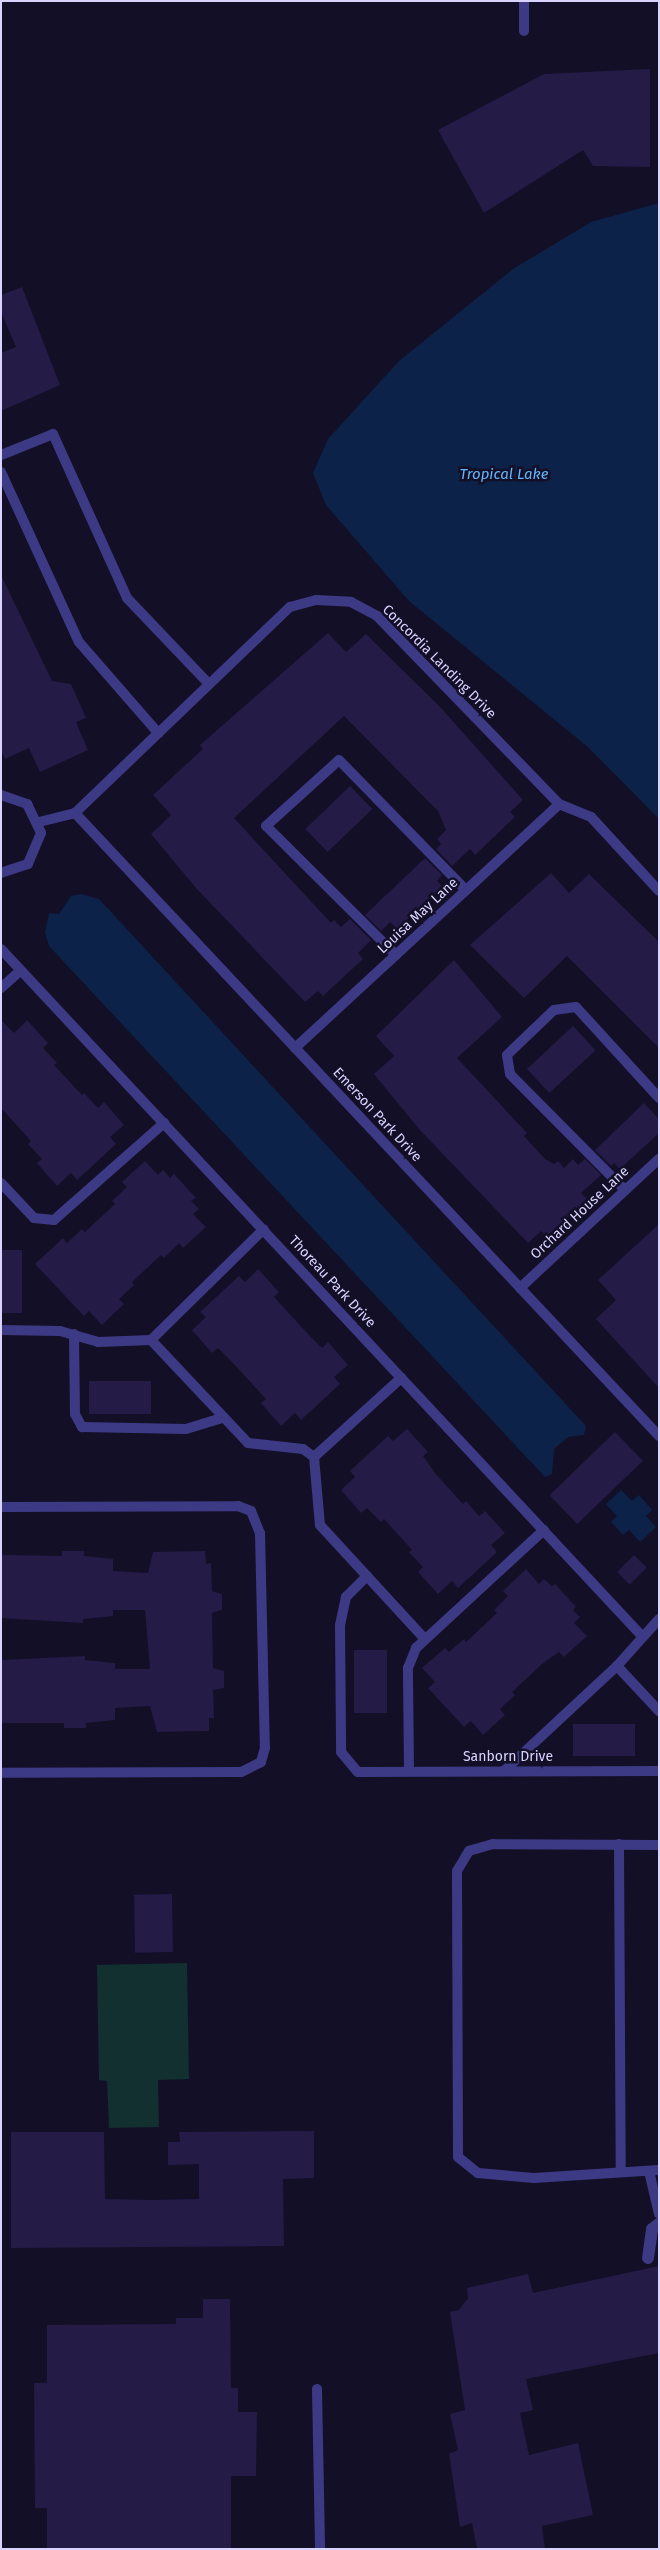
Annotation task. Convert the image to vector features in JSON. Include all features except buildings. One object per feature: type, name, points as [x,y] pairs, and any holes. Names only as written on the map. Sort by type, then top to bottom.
[{"type":"street","points":[[649,2263],[652,2229],[659,2224]]},
{"type":"lane","points":[[524,1],[524,30]]},
{"type":"lane","points":[[1,455],[53,434],[128,598],[209,684]]},
{"type":"lane","points":[[1,472],[79,642],[158,733]]},
{"type":"lane","name":"Concordia Landing Drive","points":[[39,822],[75,813],[290,607],[316,600],[351,602],[377,616],[559,804],[591,817],[659,891]]},
{"type":"lane","points":[[396,955],[266,826],[338,760],[466,890]]},
{"type":"lane","points":[[1,795],[27,804],[39,822],[35,855],[18,870],[1,873]]},
{"type":"lane","name":"Louisa May Lane","points":[[295,1048],[559,804]]},
{"type":"lane","name":"Emerson Park Drive","points":[[75,813],[659,1436]]},
{"type":"lane","name":"Thoreau Park Drive","points":[[1,949],[641,1635]]},
{"type":"lane","points":[[1,988],[20,971]]},
{"type":"lane","points":[[624,1190],[510,1074],[507,1055],[554,1010],[576,1007],[659,1098]]},
{"type":"lane","points":[[1,1183],[34,1218],[54,1220],[164,1123]]},
{"type":"lane","name":"Orchard House Lane","points":[[520,1288],[659,1158]]},
{"type":"lane","points":[[1,1330],[74,1334],[98,1342],[151,1340],[264,1229]]},
{"type":"lane","points":[[74,1334],[75,1414],[82,1427],[186,1429],[222,1418]]},
{"type":"lane","points":[[151,1340],[222,1418],[254,1447],[298,1448],[314,1457]]},
{"type":"lane","points":[[314,1457],[401,1378]]},
{"type":"lane","points":[[314,1457],[317,1519],[424,1639]]},
{"type":"lane","points":[[1,1507],[238,1506],[252,1511],[260,1534],[265,1748],[261,1762],[242,1772],[1,1773]]},
{"type":"lane","points":[[409,1772],[408,1668],[424,1639],[544,1530]]},
{"type":"lane","name":"Sanborn Drive","points":[[367,1576],[346,1597],[340,1625],[341,1752],[358,1772],[659,1771]]},
{"type":"lane","points":[[504,1771],[617,1666],[641,1635],[659,1619]]},
{"type":"lane","points":[[617,1666],[659,1712]]},
{"type":"lane","points":[[659,1845],[493,1844],[469,1851],[457,1871],[458,2157],[478,2173],[534,2178],[654,2170],[659,2214]]},
{"type":"lane","points":[[619,1844],[621,2172]]},
{"type":"lane","points":[[318,2389],[320,2549]]},
{"type":"green space","points":[[187,1963],[189,2079],[158,2080],[159,2127],[109,2128],[107,2081],[99,2080],[97,1965]]},
{"type":"water","name":"Tropical Lake","points":[[659,203],[659,819],[589,748],[409,601],[326,505],[313,473],[328,439],[399,361],[513,269],[591,222]]},
{"type":"water","points":[[81,894],[99,899],[586,1426],[584,1435],[568,1437],[554,1449],[552,1474],[545,1477],[49,946],[45,933],[49,913],[59,914],[71,896]]},
{"type":"water","points":[[621,1490],[632,1501],[639,1495],[652,1510],[646,1516],[656,1527],[640,1542],[629,1530],[623,1535],[611,1522],[617,1516],[606,1504]]}]
